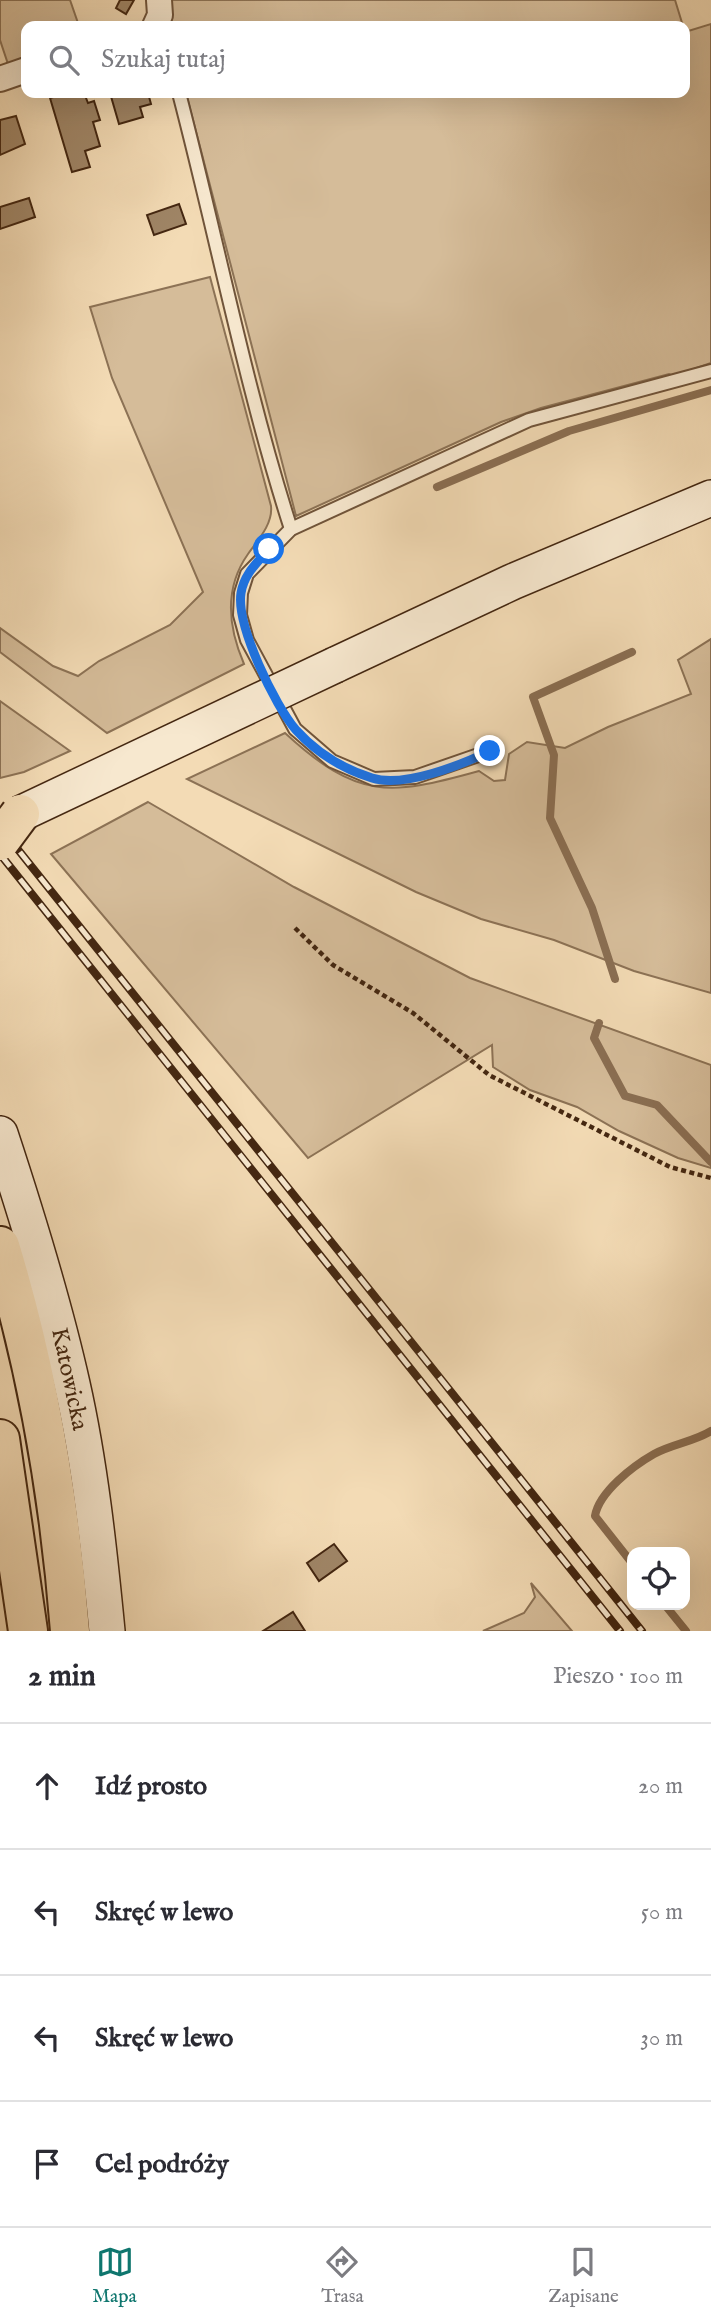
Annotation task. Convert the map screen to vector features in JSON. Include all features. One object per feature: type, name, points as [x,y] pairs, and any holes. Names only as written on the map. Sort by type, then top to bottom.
[{"type":"main road","points":[[5,823],[512,582],[711,498]]},
{"type":"main road","name":"Katowicka","points":[[0,1134],[46,1280],[73,1385],[100,1565],[107,1631]]},
{"type":"main road","points":[[0,1246],[31,1367],[48,1449],[70,1631]]},
{"type":"main road","points":[[0,1439],[28,1631]]},
{"type":"street","points":[[157,21],[160,15],[159,0]]},
{"type":"street","points":[[0,79],[21,72]]},
{"type":"lane","points":[[180,98],[230,310],[271,466],[291,529]]},
{"type":"lane","points":[[490,751],[415,777],[374,779],[332,761],[295,729],[256,660],[240,615],[241,593],[247,573],[291,529],[528,420],[711,371]]},
{"type":"path","points":[[295,928],[333,965],[413,1013],[489,1075],[658,1161],[711,1178]]},
{"type":"shaded area","points":[[0,0],[70,0],[77,21],[21,21],[21,60],[8,64],[0,40]]},
{"type":"shaded area","points":[[169,0],[675,0],[681,21],[169,21]]},
{"type":"shaded area","points":[[711,24],[711,363],[673,376],[669,374],[541,408],[501,422],[296,516],[187,98],[690,98],[690,30]]},
{"type":"shaded area","points":[[210,277],[271,506],[270,519],[240,567],[232,594],[234,636],[244,664],[107,733],[0,652],[0,628],[53,666],[78,676],[99,661],[170,625],[203,592],[112,378],[90,307]]},
{"type":"shaded area","points":[[711,639],[711,993],[634,971],[554,940],[481,919],[416,892],[187,779],[285,733],[333,771],[355,781],[376,786],[397,788],[421,785],[479,771],[494,781],[505,780],[509,754],[527,742],[565,748],[608,727],[691,694],[678,660]]},
{"type":"shaded area","points":[[0,701],[70,751],[24,772],[0,778]]},
{"type":"shaded area","points":[[148,802],[294,887],[470,978],[711,1065],[711,1168],[678,1158],[619,1131],[577,1107],[530,1090],[493,1067],[492,1045],[308,1158],[51,854]]},
{"type":"shaded area","points":[[531,1583],[572,1631],[483,1631],[524,1613],[535,1597]]},
{"type":"building","points":[[120,0],[134,0],[126,14],[116,8]]},
{"type":"building","points":[[50,98],[86,98],[88,103],[94,101],[100,120],[93,122],[100,146],[85,151],[90,167],[72,172]]},
{"type":"building","points":[[111,98],[149,98],[151,104],[140,107],[143,117],[119,124]]},
{"type":"building","points":[[16,116],[25,144],[0,155],[0,120]]},
{"type":"building","points":[[29,198],[35,217],[0,229],[0,207]]},
{"type":"building","points":[[179,204],[186,224],[154,235],[147,215]]},
{"type":"building","points":[[334,1544],[347,1561],[319,1581],[307,1563]]},
{"type":"building","points":[[293,1612],[305,1631],[263,1631]]},
{"type":"waterway","points":[[437,487],[569,431],[711,390]]},
{"type":"waterway","points":[[615,979],[592,908],[550,818],[554,755],[533,697],[632,652]]},
{"type":"waterway","points":[[599,1023],[594,1038],[625,1096],[657,1105],[711,1162]]},
{"type":"waterway","points":[[627,1557],[595,1516],[603,1498],[618,1480],[646,1459],[711,1431]]},
{"type":"waterway","points":[[669,1610],[686,1631]]},
{"type":"railway","points":[[0,827],[642,1631]]},
{"type":"railway","points":[[0,854],[620,1631]]},
{"type":"route","points":[[269,549],[247,573],[241,593],[240,615],[256,660],[295,729],[332,761],[374,779],[415,777],[468,761],[490,751]]}]
